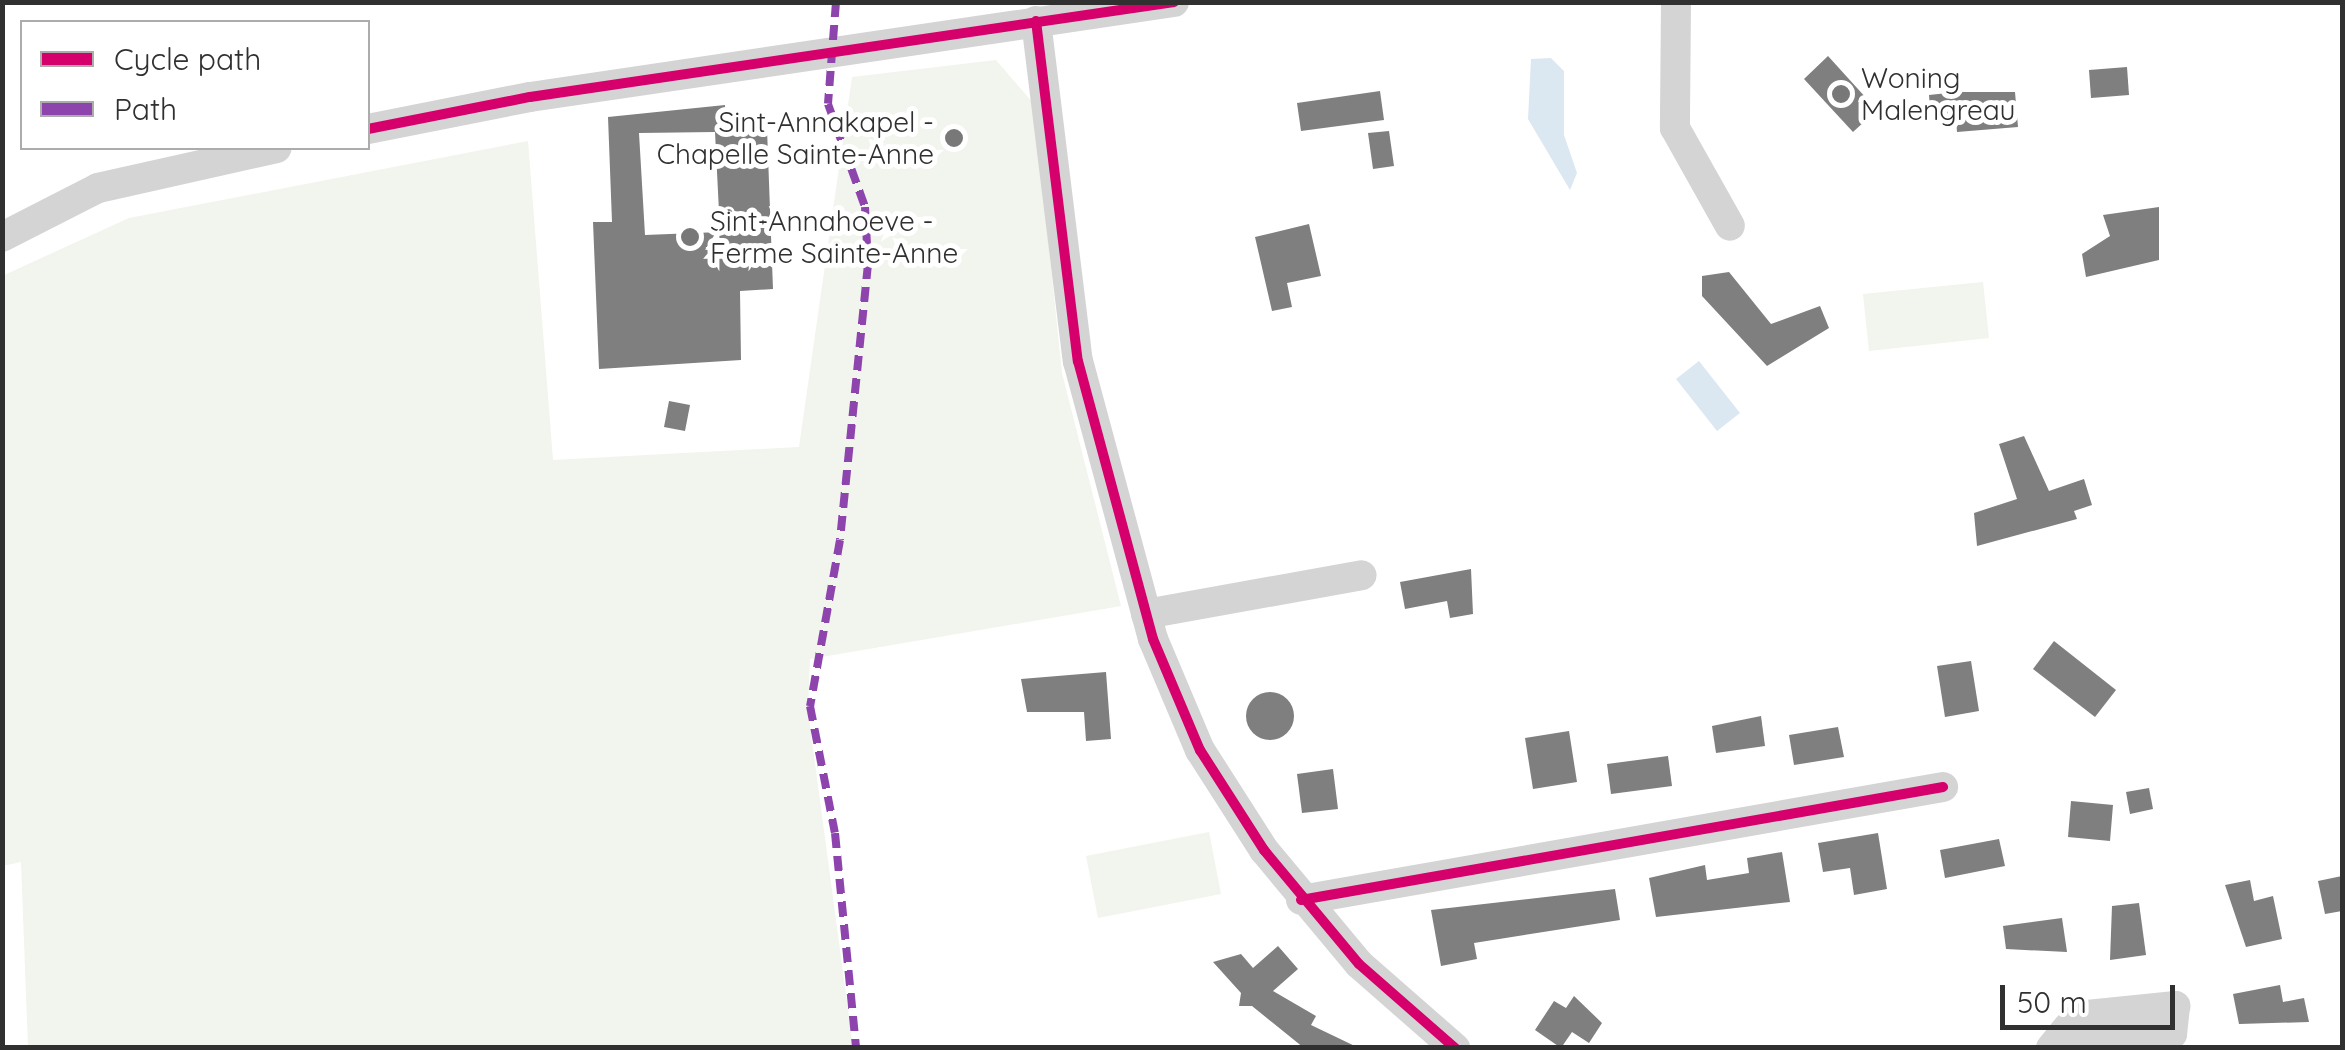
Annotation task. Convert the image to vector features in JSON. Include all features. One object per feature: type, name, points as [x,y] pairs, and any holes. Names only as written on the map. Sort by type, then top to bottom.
[{"type":"street","points":[[370,129],[1174,2]]},
{"type":"street","points":[[1676,2],[1675,128],[1730,226]]},
{"type":"street","points":[[1036,21],[1078,361],[1146,614],[1200,750],[1301,900],[1455,1048]]},
{"type":"street","points":[[2,237],[98,188],[268,150]]},
{"type":"street","points":[[1146,614],[1362,576]]},
{"type":"street","points":[[1301,900],[1944,787]]},
{"type":"shaded area","points":[[1551,58],[1564,71],[1564,135],[1577,173],[1570,190],[1528,119],[1531,59]]},
{"type":"shaded area","points":[[996,60],[1034,104],[1062,373],[1121,606],[810,659],[808,711],[853,1047],[28,1047],[21,862],[2,866],[2,276],[129,218],[528,141],[553,460],[799,447],[852,77]]},
{"type":"shaded area","points":[[1983,282],[1989,338],[1869,351],[1863,294]]},
{"type":"shaded area","points":[[1699,361],[1740,413],[1717,431],[1676,379]]},
{"type":"shaded area","points":[[1209,832],[1221,894],[1098,918],[1086,856]]},
{"type":"building","name":"Woning Malengreau","points":[[1828,56],[1877,110],[1853,132],[1804,79]]},
{"type":"building","points":[[2127,67],[2129,95],[2091,98],[2089,70]]},
{"type":"building","points":[[1380,91],[1384,120],[1301,131],[1297,103]]},
{"type":"building","points":[[2015,92],[2018,127],[1957,132],[1956,119],[1931,121],[1929,95]]},
{"type":"building","name":"Sint-Annahoeve - Ferme Sainte-Anne","points":[[725,105],[726,131],[767,129],[773,289],[740,291],[741,360],[599,369],[593,222],[612,222],[608,117]],"holes":[[[715,132],[720,232],[645,235],[639,133]]]},
{"type":"building","points":[[1389,131],[1394,166],[1373,169],[1368,133]]},
{"type":"building","points":[[2159,207],[2159,260],[2086,277],[2082,254],[2110,236],[2103,215]]},
{"type":"building","points":[[1309,224],[1321,276],[1287,283],[1292,307],[1272,311],[1255,237]]},
{"type":"building","points":[[1729,272],[1771,324],[1820,306],[1829,328],[1767,366],[1702,296],[1702,276]]},
{"type":"building","points":[[669,401],[690,405],[685,431],[664,427]]},
{"type":"building","points":[[2024,436],[2049,491],[2084,479],[2092,505],[2074,511],[2077,519],[1977,546],[1974,513],[2017,499],[1999,444]]},
{"type":"building","points":[[1471,569],[1473,614],[1450,618],[1447,601],[1405,609],[1400,582]]},
{"type":"building","points":[[2054,641],[2116,690],[2095,717],[2033,669]]},
{"type":"building","points":[[1971,661],[1979,711],[1945,717],[1937,666]]},
{"type":"building","points":[[1106,672],[1111,739],[1086,741],[1084,712],[1027,712],[1021,679]]},
{"type":"building","points":[[1270,692],[1287,699],[1294,716],[1287,733],[1270,740],[1253,733],[1246,716],[1253,699]]},
{"type":"building","points":[[1761,716],[1765,746],[1716,753],[1712,726]]},
{"type":"building","points":[[1838,727],[1844,757],[1794,765],[1789,735]]},
{"type":"building","points":[[1569,731],[1577,782],[1533,789],[1525,738]]},
{"type":"building","points":[[1668,756],[1672,786],[1611,794],[1607,764]]},
{"type":"building","points":[[1333,769],[1338,809],[1302,813],[1297,774]]},
{"type":"building","points":[[2149,788],[2153,809],[2130,814],[2126,792]]},
{"type":"building","points":[[2071,801],[2113,805],[2110,841],[2068,837]]},
{"type":"building","points":[[1878,833],[1887,889],[1854,895],[1850,868],[1823,872],[1818,843]]},
{"type":"building","points":[[1999,839],[2005,866],[1945,878],[1940,850]]},
{"type":"building","points":[[1782,852],[1790,902],[1656,917],[1649,878],[1705,865],[1707,880],[1749,873],[1747,858]]},
{"type":"building","points":[[2342,876],[2342,911],[2325,914],[2318,881]]},
{"type":"building","points":[[2250,880],[2254,901],[2273,896],[2282,939],[2246,947],[2225,885]]},
{"type":"building","points":[[1615,889],[1620,920],[1474,943],[1477,959],[1441,966],[1431,910]]},
{"type":"building","points":[[2139,903],[2146,955],[2110,960],[2112,906]]},
{"type":"building","points":[[2062,918],[2067,952],[2006,949],[2003,926]]},
{"type":"building","points":[[1278,946],[1298,969],[1273,991],[1316,1016],[1311,1025],[1359,1048],[1304,1048],[1252,1006],[1239,1006],[1241,993],[1213,962],[1241,954],[1253,968]]},
{"type":"building","points":[[2280,985],[2283,1002],[2304,998],[2309,1022],[2239,1024],[2233,994]]},
{"type":"building","points":[[1574,996],[1602,1023],[1589,1043],[1572,1032],[1561,1048],[1535,1030],[1554,1001],[1566,1008]]},
{"type":"marked path","points":[[836,2],[828,104],[865,207],[868,264],[840,540],[810,706],[835,833],[856,1048]]},
{"type":"cycle path","points":[[370,129],[530,97],[1174,2]]},
{"type":"cycle path","points":[[1036,21],[1078,361],[1153,639],[1200,750],[1264,850],[1359,964],[1455,1048]]},
{"type":"cycle path","points":[[1301,900],[1943,787]]},
{"type":"place","name":"Woning Malengreau","points":[[1841,94]]},
{"type":"place","name":"Sint-Annakapel - Chapelle Sainte-Anne","points":[[954,138]]},
{"type":"place","name":"Sint-Annahoeve - Ferme Sainte-Anne","points":[[690,237]]}]
